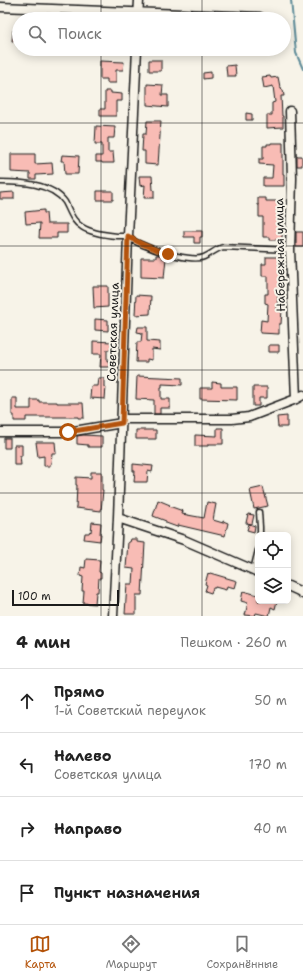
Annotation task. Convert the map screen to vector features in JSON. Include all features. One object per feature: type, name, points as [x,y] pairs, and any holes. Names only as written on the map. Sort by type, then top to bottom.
[{"type":"street","points":[[138,12],[139,0]]},
{"type":"street","points":[[0,7],[86,12]]},
{"type":"street","name":"Советская улица","points":[[113,616],[137,56]]},
{"type":"street","name":"Набережная улица","points":[[290,111],[292,178],[290,250],[300,397]]},
{"type":"street","points":[[0,432],[68,432],[122,421],[232,419],[249,417],[300,397]]},
{"type":"street","points":[[118,518],[184,540],[255,571]]},
{"type":"street","points":[[291,587],[303,594]]},
{"type":"lane","points":[[0,182],[22,182],[41,186],[55,192],[62,198],[72,218],[83,228],[106,234],[128,236],[135,242],[168,254],[196,259],[204,257],[223,247],[290,250]]},
{"type":"lane","points":[[258,512],[260,532]]},
{"type":"building","points":[[149,60],[161,60],[161,71],[149,71]]},
{"type":"building","points":[[100,61],[124,62],[123,70],[116,70],[116,83],[107,83],[107,79],[100,79]]},
{"type":"building","points":[[235,65],[236,76],[227,76],[226,66]]},
{"type":"building","points":[[211,72],[211,78],[203,79],[203,73]]},
{"type":"building","points":[[270,76],[271,78],[278,77],[280,87],[283,90],[284,96],[281,96],[283,127],[267,128],[267,115],[272,115],[272,103],[275,102],[273,86],[264,88],[262,77]]},
{"type":"building","points":[[147,84],[163,85],[162,95],[168,95],[168,107],[147,105]]},
{"type":"building","points":[[105,91],[122,94],[122,101],[116,101],[116,116],[100,116],[100,109],[105,109]]},
{"type":"building","points":[[246,113],[252,114],[252,120],[246,120]]},
{"type":"building","points":[[147,121],[161,121],[158,165],[145,164],[145,151],[142,151],[143,134],[146,134]]},
{"type":"building","points":[[96,126],[115,127],[114,138],[108,138],[108,152],[113,152],[114,163],[96,162],[96,156],[102,156],[102,144],[95,144]]},
{"type":"building","points":[[283,143],[284,186],[263,186],[263,178],[272,178],[273,165],[259,164],[259,159],[263,159],[263,146],[267,146],[267,144]]},
{"type":"building","points":[[11,154],[35,154],[35,164],[52,163],[53,174],[36,175],[36,179],[30,179],[30,173],[11,172]]},
{"type":"building","points":[[62,155],[79,156],[78,174],[65,174],[64,161],[61,161]]},
{"type":"building","points":[[297,156],[302,156],[302,166],[297,166]]},
{"type":"building","points":[[139,176],[152,176],[154,198],[144,198],[145,185],[140,186]]},
{"type":"building","points":[[97,191],[113,191],[113,200],[97,200]]},
{"type":"building","points":[[14,192],[14,199],[0,199],[0,193]]},
{"type":"building","points":[[258,198],[266,198],[266,201],[282,201],[282,240],[270,240],[270,237],[263,237],[263,217],[259,217]]},
{"type":"building","points":[[44,210],[44,213],[46,213],[47,224],[67,224],[67,233],[57,233],[57,238],[39,238],[40,223],[26,224],[25,212]]},
{"type":"building","points":[[184,231],[202,231],[200,243],[194,243],[194,237],[184,237]]},
{"type":"building","points":[[296,232],[303,232],[303,247],[296,247]]},
{"type":"building","points":[[156,255],[161,255],[162,258],[166,258],[164,278],[141,277],[141,258],[156,258]]},
{"type":"building","points":[[266,257],[282,257],[282,266],[280,266],[280,291],[278,291],[277,309],[282,309],[279,334],[260,333],[261,320],[267,321],[268,304],[265,303],[265,294],[268,294],[268,276],[262,276],[262,264],[266,264]]},
{"type":"building","points":[[93,286],[108,286],[108,307],[94,308]]},
{"type":"building","points":[[136,295],[151,296],[150,314],[135,315]]},
{"type":"building","points":[[95,319],[108,320],[108,331],[95,330]]},
{"type":"building","points":[[138,327],[147,327],[147,341],[160,342],[160,350],[152,349],[152,360],[147,359],[147,362],[136,362],[137,342],[141,342],[142,333],[137,332]]},
{"type":"building","points":[[93,341],[112,342],[112,350],[107,350],[107,361],[109,361],[109,367],[100,367],[101,354],[93,354]]},
{"type":"building","points":[[269,345],[279,345],[279,352],[269,352]]},
{"type":"building","points":[[137,376],[182,378],[182,385],[162,384],[161,399],[170,399],[170,408],[160,408],[160,414],[154,414],[154,400],[136,399]]},
{"type":"building","points":[[98,378],[104,378],[104,387],[106,387],[105,399],[90,398],[91,386],[97,386]]},
{"type":"building","points":[[212,382],[221,383],[221,387],[237,387],[237,400],[200,399],[200,388],[212,388]]},
{"type":"building","points":[[253,387],[267,387],[267,398],[259,398],[259,406],[253,406]]},
{"type":"building","points":[[12,398],[17,398],[17,409],[31,409],[31,400],[39,400],[39,402],[83,403],[84,418],[26,417],[26,421],[14,421],[14,415],[12,415]]},
{"type":"building","points":[[287,416],[287,427],[278,427],[277,417]]},
{"type":"building","points":[[217,428],[223,428],[223,444],[195,446],[195,435],[217,436]]},
{"type":"building","points":[[136,430],[156,430],[156,439],[136,439]]},
{"type":"building","points":[[77,436],[102,436],[102,447],[88,447],[88,445],[77,444]]},
{"type":"building","points":[[4,438],[10,438],[10,448],[4,448]]},
{"type":"building","points":[[36,442],[55,442],[56,453],[52,453],[50,466],[44,466],[44,456],[38,457]]},
{"type":"building","points":[[14,445],[22,445],[22,456],[20,456],[21,465],[14,465]]},
{"type":"building","points":[[133,464],[153,466],[152,472],[148,471],[147,482],[134,482],[135,471],[133,471]]},
{"type":"building","points":[[91,472],[102,472],[103,490],[101,511],[76,508],[76,477],[91,478]]},
{"type":"building","points":[[263,487],[268,506],[254,509],[250,490]]},
{"type":"building","points":[[158,500],[183,511],[182,514],[204,518],[207,502],[216,504],[213,520],[228,523],[225,536],[178,525],[177,527],[166,523],[166,521],[153,516]]},
{"type":"building","points":[[248,514],[254,515],[252,524],[246,523]]},
{"type":"building","points":[[92,522],[101,523],[100,541],[84,539],[85,533],[91,532]]},
{"type":"building","points":[[249,524],[255,526],[254,532],[247,530]]},
{"type":"building","points":[[131,539],[137,539],[137,542],[145,543],[142,595],[136,595],[136,614],[125,614],[127,584],[133,584],[134,569],[126,568],[128,542],[130,542]]},
{"type":"building","points":[[86,559],[100,560],[99,572],[101,573],[101,578],[99,578],[95,604],[83,603],[83,577],[80,576],[81,567],[85,568]]},
{"type":"building","points":[[208,573],[237,581],[235,588],[227,586],[226,590],[215,587],[211,593],[205,591]]},
{"type":"building","points":[[243,591],[255,594],[255,604],[276,604],[275,609],[271,607],[269,616],[256,613],[255,616],[245,615],[248,603],[241,601]]},
{"type":"waterway","points":[[291,0],[296,53],[303,69]]},
{"type":"route","points":[[68,432],[122,423],[128,236],[135,242],[168,254]]}]
